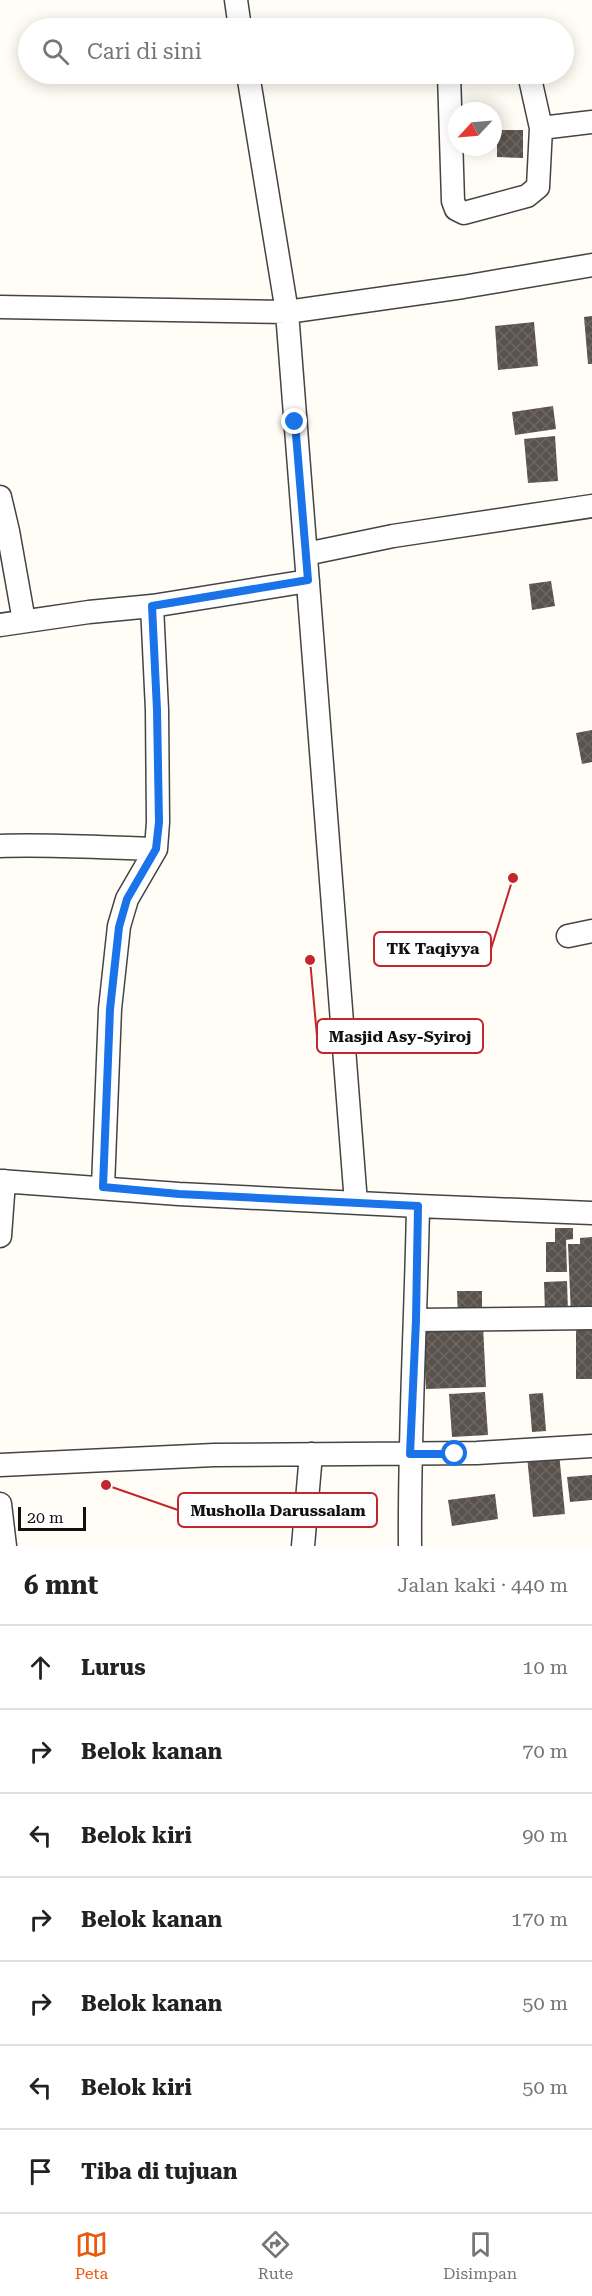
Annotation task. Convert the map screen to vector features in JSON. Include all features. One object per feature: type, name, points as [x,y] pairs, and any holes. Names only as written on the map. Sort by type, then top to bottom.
[{"type":"street","points":[[236,0],[239,18]]},
{"type":"street","points":[[250,84],[286,312],[356,1203]]},
{"type":"street","points":[[449,84],[453,201],[456,209],[464,213],[528,196],[538,187],[541,128],[531,84]]},
{"type":"street","points":[[541,128],[592,122]]},
{"type":"street","points":[[0,307],[286,312],[592,266]]},
{"type":"street","points":[[0,497],[24,621]]},
{"type":"street","points":[[306,555],[393,536],[592,506]]},
{"type":"street","points":[[0,625],[152,606],[308,580]]},
{"type":"street","points":[[103,1187],[110,1009],[119,927],[127,899],[156,849],[159,822],[152,606]]},
{"type":"street","points":[[0,846],[54,844],[72,848],[156,849]]},
{"type":"street","points":[[568,936],[592,931]]},
{"type":"street","points":[[342,1033],[449,1035]]},
{"type":"street","points":[[0,1236],[2,1181],[169,1193],[592,1213]]},
{"type":"street","points":[[410,1546],[410,1454],[418,1206]]},
{"type":"street","points":[[416,1320],[592,1318]]},
{"type":"street","points":[[0,1465],[214,1455],[477,1453],[592,1446]]},
{"type":"street","points":[[303,1546],[311,1454]]},
{"type":"street","points":[[0,1509],[5,1546]]},
{"type":"building","points":[[502,130],[523,130],[523,158],[497,157],[502,156]]},
{"type":"building","points":[[592,316],[592,364],[588,364],[584,317]]},
{"type":"building","points":[[534,322],[538,366],[498,370],[495,326]]},
{"type":"building","points":[[553,406],[556,429],[515,435],[512,412]]},
{"type":"building","points":[[555,436],[558,481],[528,483],[524,439]]},
{"type":"building","points":[[551,581],[555,606],[532,610],[529,584]]},
{"type":"building","points":[[592,730],[592,762],[582,764],[576,733]]},
{"type":"building","points":[[555,1228],[573,1228],[573,1239],[566,1240],[567,1272],[546,1272],[546,1242],[555,1242]]},
{"type":"building","points":[[592,1237],[592,1315],[571,1316],[568,1244],[580,1244],[580,1238]]},
{"type":"building","points":[[567,1281],[568,1311],[545,1312],[544,1282]]},
{"type":"building","points":[[457,1291],[482,1291],[482,1318],[458,1318]]},
{"type":"building","points":[[576,1324],[592,1324],[592,1379],[576,1379]]},
{"type":"building","points":[[483,1325],[486,1387],[426,1389],[423,1327]]},
{"type":"building","points":[[485,1392],[488,1435],[452,1437],[449,1394]]},
{"type":"building","points":[[543,1393],[546,1431],[532,1432],[529,1394]]},
{"type":"building","points":[[559,1453],[565,1514],[533,1517],[527,1456]]},
{"type":"building","points":[[592,1475],[592,1500],[570,1502],[567,1477]]},
{"type":"building","points":[[495,1494],[498,1519],[452,1526],[448,1500]]},
{"type":"place","name":"TK Taqiyya","points":[[513,878]]},
{"type":"place","name":"Masjid Asy-Syiroj","points":[[310,960]]},
{"type":"place","name":"Musholla Darussalam","points":[[106,1485]]},
{"type":"route","points":[[295,422],[308,580],[152,606],[159,822],[156,849],[127,899],[119,927],[107,1051],[103,1187],[179,1194],[418,1206],[410,1454],[455,1454]]}]
